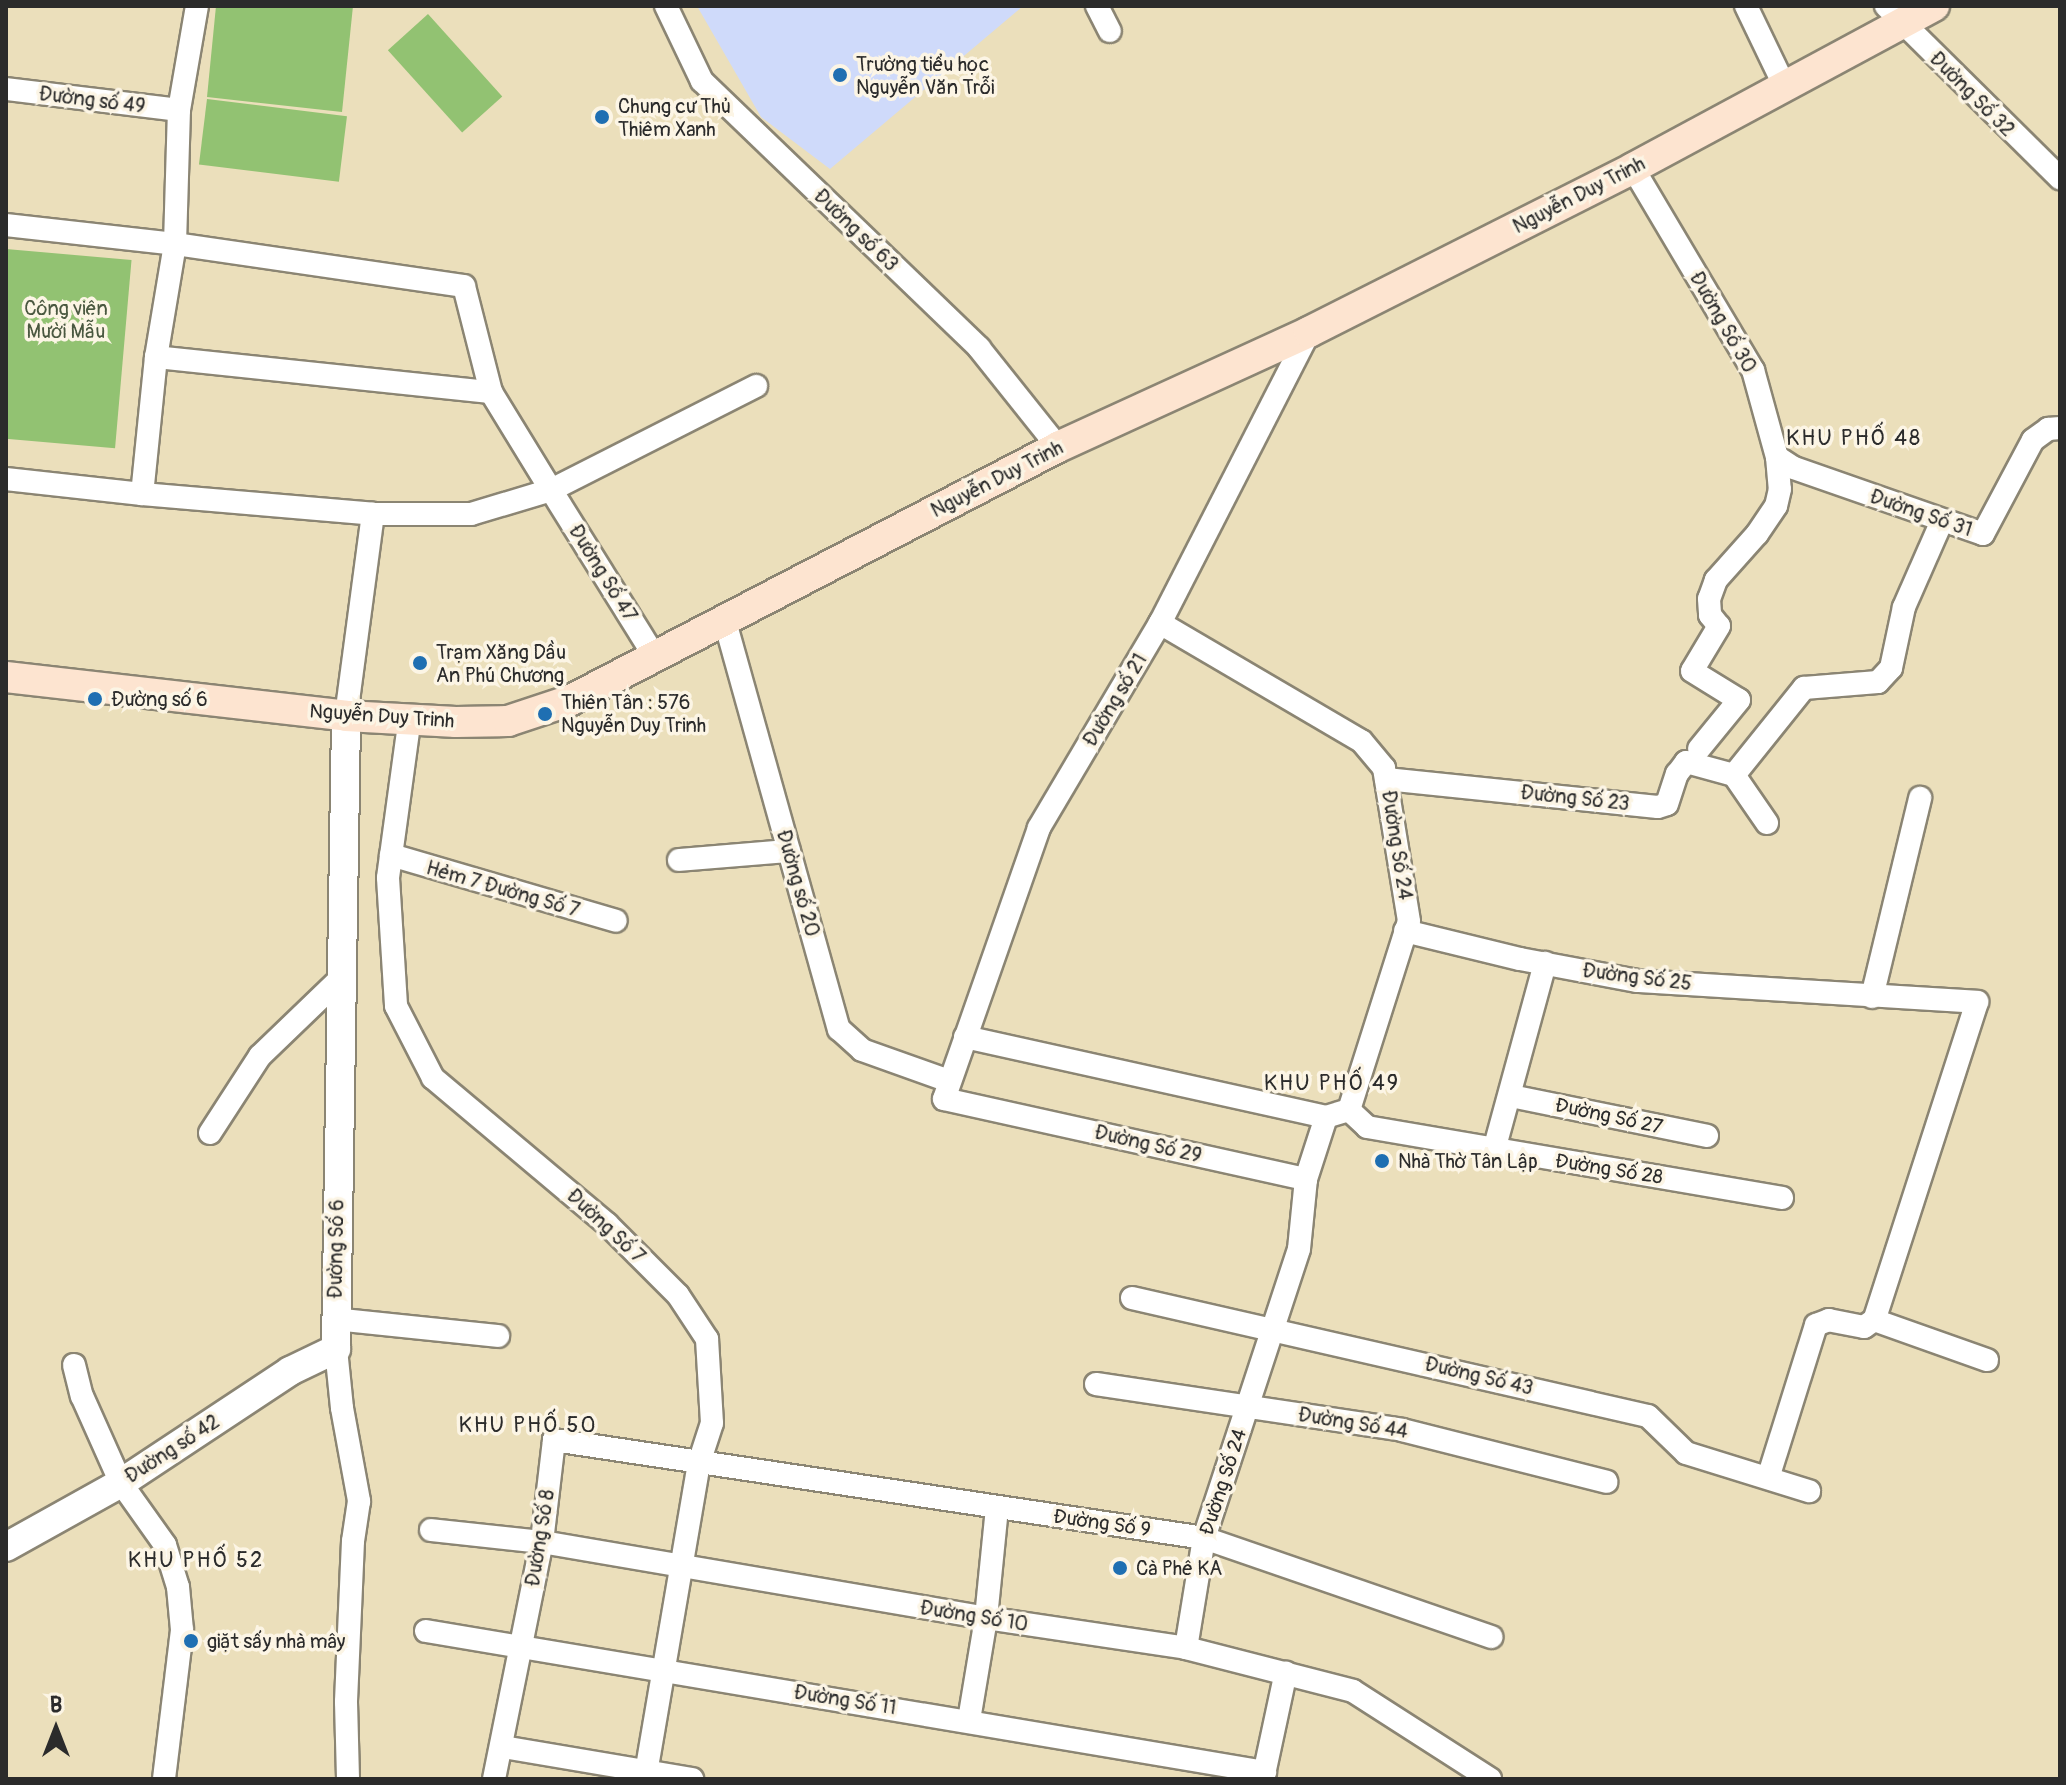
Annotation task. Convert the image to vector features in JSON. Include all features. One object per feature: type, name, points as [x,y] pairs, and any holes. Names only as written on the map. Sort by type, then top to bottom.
[{"type":"main road","name":"Nguyễn Duy Trinh","points":[[6,677],[346,716],[410,717],[456,722],[508,721],[571,700],[1058,447],[1309,332],[1633,168],[1785,87],[1894,15],[1934,6]]},
{"type":"street","points":[[142,494],[156,357],[175,244],[179,110],[197,6]]},
{"type":"street","name":"Đường số 63","points":[[666,6],[702,81],[979,348],[1058,447]]},
{"type":"street","points":[[1097,6],[1110,31]]},
{"type":"street","points":[[1746,6],[1785,87]]},
{"type":"street","name":"Đường Số 32","points":[[1894,15],[2060,178]]},
{"type":"street","name":"Đường số 49","points":[[6,89],[179,110]]},
{"type":"street","name":"Đường Số 30","points":[[1633,168],[1753,370],[1777,457],[1780,489],[1776,506],[1757,534],[1716,580],[1709,599],[1710,615],[1719,626],[1692,671],[1739,700],[1699,749]]},
{"type":"street","points":[[6,225],[175,244]]},
{"type":"street","name":"Đường Số 47","points":[[175,244],[464,286],[491,392],[655,657]]},
{"type":"street","name":"Đường số 21","points":[[949,1081],[1039,828],[1160,623],[1309,332]]},
{"type":"street","points":[[156,357],[491,392]]},
{"type":"street","points":[[6,479],[373,514],[471,514],[551,490],[756,386]]},
{"type":"street","name":"Đường Số 31","points":[[1777,457],[1794,468],[1983,534],[2033,440],[2048,429],[2060,428]]},
{"type":"street","points":[[346,716],[373,514]]},
{"type":"street","points":[[1767,823],[1734,775],[1804,688],[1878,682],[1891,668],[1904,607],[1942,521]]},
{"type":"street","name":"Đường số 20","points":[[724,618],[839,1029],[862,1050],[949,1081]]},
{"type":"street","name":"Đường Số 24","points":[[1160,623],[1361,741],[1384,768],[1409,921],[1349,1110]]},
{"type":"street","name":"Đường Số 6","points":[[346,716],[334,1319],[342,1408],[359,1501],[353,1541],[346,1702],[348,1779]]},
{"type":"street","name":"Đường Số 7","points":[[410,717],[388,878],[396,1006],[433,1078],[607,1224],[678,1295],[707,1339],[712,1423],[699,1463],[645,1776]]},
{"type":"street","name":"Đường Số 23","points":[[1386,779],[1658,807],[1667,804],[1677,774],[1686,762],[1734,775]]},
{"type":"street","points":[[1872,997],[1920,798]]},
{"type":"street","points":[[679,860],[789,851]]},
{"type":"street","name":"Hẻm 7 Đường Số 7","points":[[391,855],[616,921]]},
{"type":"street","name":"Đường Số 25","points":[[1405,931],[1638,981],[1977,1002],[1874,1320]]},
{"type":"street","points":[[1494,1150],[1545,963]]},
{"type":"street","points":[[210,1133],[260,1056],[343,976]]},
{"type":"street","points":[[965,1037],[1326,1117],[1349,1110]]},
{"type":"street","name":"Đường Số 29","points":[[949,1081],[944,1099],[1306,1179]]},
{"type":"street","name":"Đường Số 27","points":[[1511,1096],[1707,1136]]},
{"type":"street","name":"Đường Số 28","points":[[1349,1110],[1367,1127],[1782,1198]]},
{"type":"street","points":[[1306,1179],[1326,1117]]},
{"type":"street","name":"Đường Số 24","points":[[1186,1648],[1204,1538],[1299,1249],[1306,1179]]},
{"type":"street","name":"Đường Số 43","points":[[1132,1298],[1648,1416],[1686,1453],[1809,1491]]},
{"type":"street","points":[[334,1319],[498,1336]]},
{"type":"street","points":[[1768,1478],[1816,1325],[1829,1320],[1864,1327],[1874,1320],[1987,1360]]},
{"type":"street","name":"Đường số 42","points":[[6,1547],[121,1483],[290,1371],[336,1349]]},
{"type":"street","points":[[74,1365],[82,1396],[121,1483],[165,1545],[178,1587],[182,1630],[164,1779]]},
{"type":"street","name":"Đường Số 44","points":[[1096,1384],[1402,1430],[1607,1482]]},
{"type":"street","name":"Đường Số 8","points":[[494,1779],[503,1747],[542,1542],[554,1440],[699,1463]]},
{"type":"street","name":"Đường Số 9","points":[[699,1463],[1204,1538],[1491,1637]]},
{"type":"street","points":[[969,1720],[986,1618],[997,1508]]},
{"type":"street","name":"Đường Số 10","points":[[431,1530],[542,1542],[986,1618],[1186,1648],[1353,1691],[1490,1779]]},
{"type":"street","name":"Đường Số 11","points":[[426,1631],[969,1720],[1264,1776]]},
{"type":"street","points":[[1264,1776],[1286,1672]]},
{"type":"street","points":[[503,1747],[645,1776],[692,1779]]},
{"type":"shaded area","name":"Trường tiểu học Nguyễn Văn Trỗi","points":[[697,6],[1023,6],[830,169],[761,117]]},
{"type":"green space","points":[[216,6],[353,6],[342,112],[207,97]]},
{"type":"green space","points":[[428,14],[502,96],[462,133],[388,50]]},
{"type":"green space","points":[[207,99],[347,116],[339,182],[199,165]]},
{"type":"green space","name":"Công viên Mười Mẫu","points":[[6,249],[132,260],[115,448],[6,439]]},
{"type":"place","name":"Trường tiểu học Nguyễn Văn Trỗi","points":[[840,75]]},
{"type":"place","name":"Chung cư Thủ Thiêm Xanh","points":[[602,117]]},
{"type":"place","name":"Trạm Xăng Dầu An Phú Chương","points":[[420,663]]},
{"type":"place","name":"Đường số 6","points":[[95,699]]},
{"type":"place","name":"Thiên Tân : 576 Nguyễn Duy Trinh","points":[[545,714]]},
{"type":"place","name":"Nhà Thờ Tân Lập","points":[[1382,1161]]},
{"type":"place","name":"Cà Phê KA","points":[[1120,1568]]},
{"type":"place","name":"giặt sấy nhà mây","points":[[191,1641]]},
{"type":"district","name":"KHU PHỐ 48","points":[[1854,439]]},
{"type":"district","name":"KHU PHỐ 49","points":[[1332,1084]]},
{"type":"district","name":"KHU PHỐ 50","points":[[528,1426]]},
{"type":"district","name":"KHU PHỐ 52","points":[[196,1561]]}]
